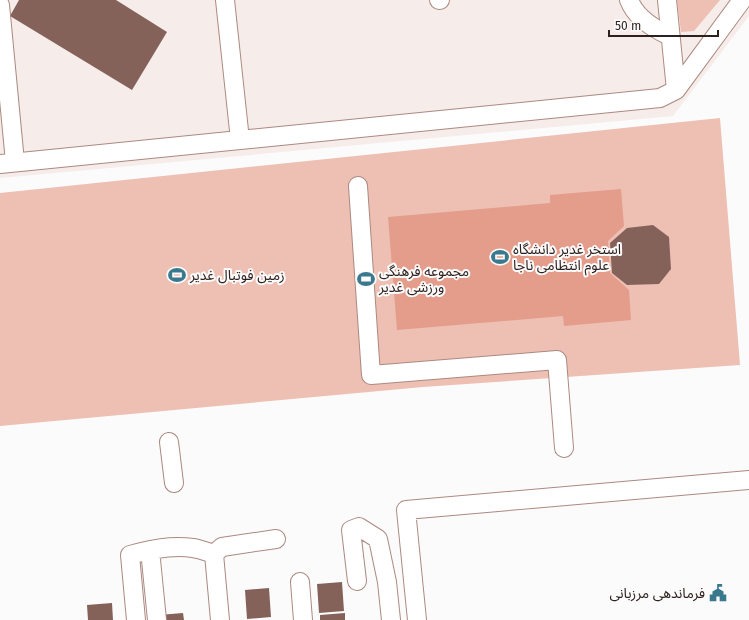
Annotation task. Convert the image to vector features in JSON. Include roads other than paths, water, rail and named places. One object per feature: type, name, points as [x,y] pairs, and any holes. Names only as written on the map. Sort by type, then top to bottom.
[{"type":"lane","points":[[225,0],[240,140]]},
{"type":"lane","points":[[629,0],[631,6],[648,24],[670,36]]},
{"type":"lane","points":[[667,0],[676,90]]},
{"type":"lane","points":[[0,5],[7,163],[660,98],[676,90],[742,0]]},
{"type":"lane","points":[[358,186],[371,375],[557,360],[564,448]]},
{"type":"lane","points":[[169,442],[174,484]]},
{"type":"lane","points":[[417,620],[406,510],[749,480]]},
{"type":"lane","points":[[357,581],[351,530],[360,527],[378,539],[387,582],[391,620]]},
{"type":"lane","points":[[214,554],[222,547],[276,539]]},
{"type":"lane","points":[[136,620],[130,555],[169,547],[193,548],[214,554]]},
{"type":"lane","points":[[150,550],[157,620]]},
{"type":"lane","points":[[214,554],[220,620]]},
{"type":"lane","points":[[300,582],[303,620]]},
{"type":"place","name":"استخر غدیر دانشگاه علوم انتظامی ناجا","points":[[500,257]]},
{"type":"place","name":"زمین فوتبال غدیر","points":[[177,275]]},
{"type":"place","name":"مجموعه فرهنگی ورزشی غدیر","points":[[366,279]]},
{"type":"place","name":"فرماندهی مرزبانی","points":[[718,593]]}]
